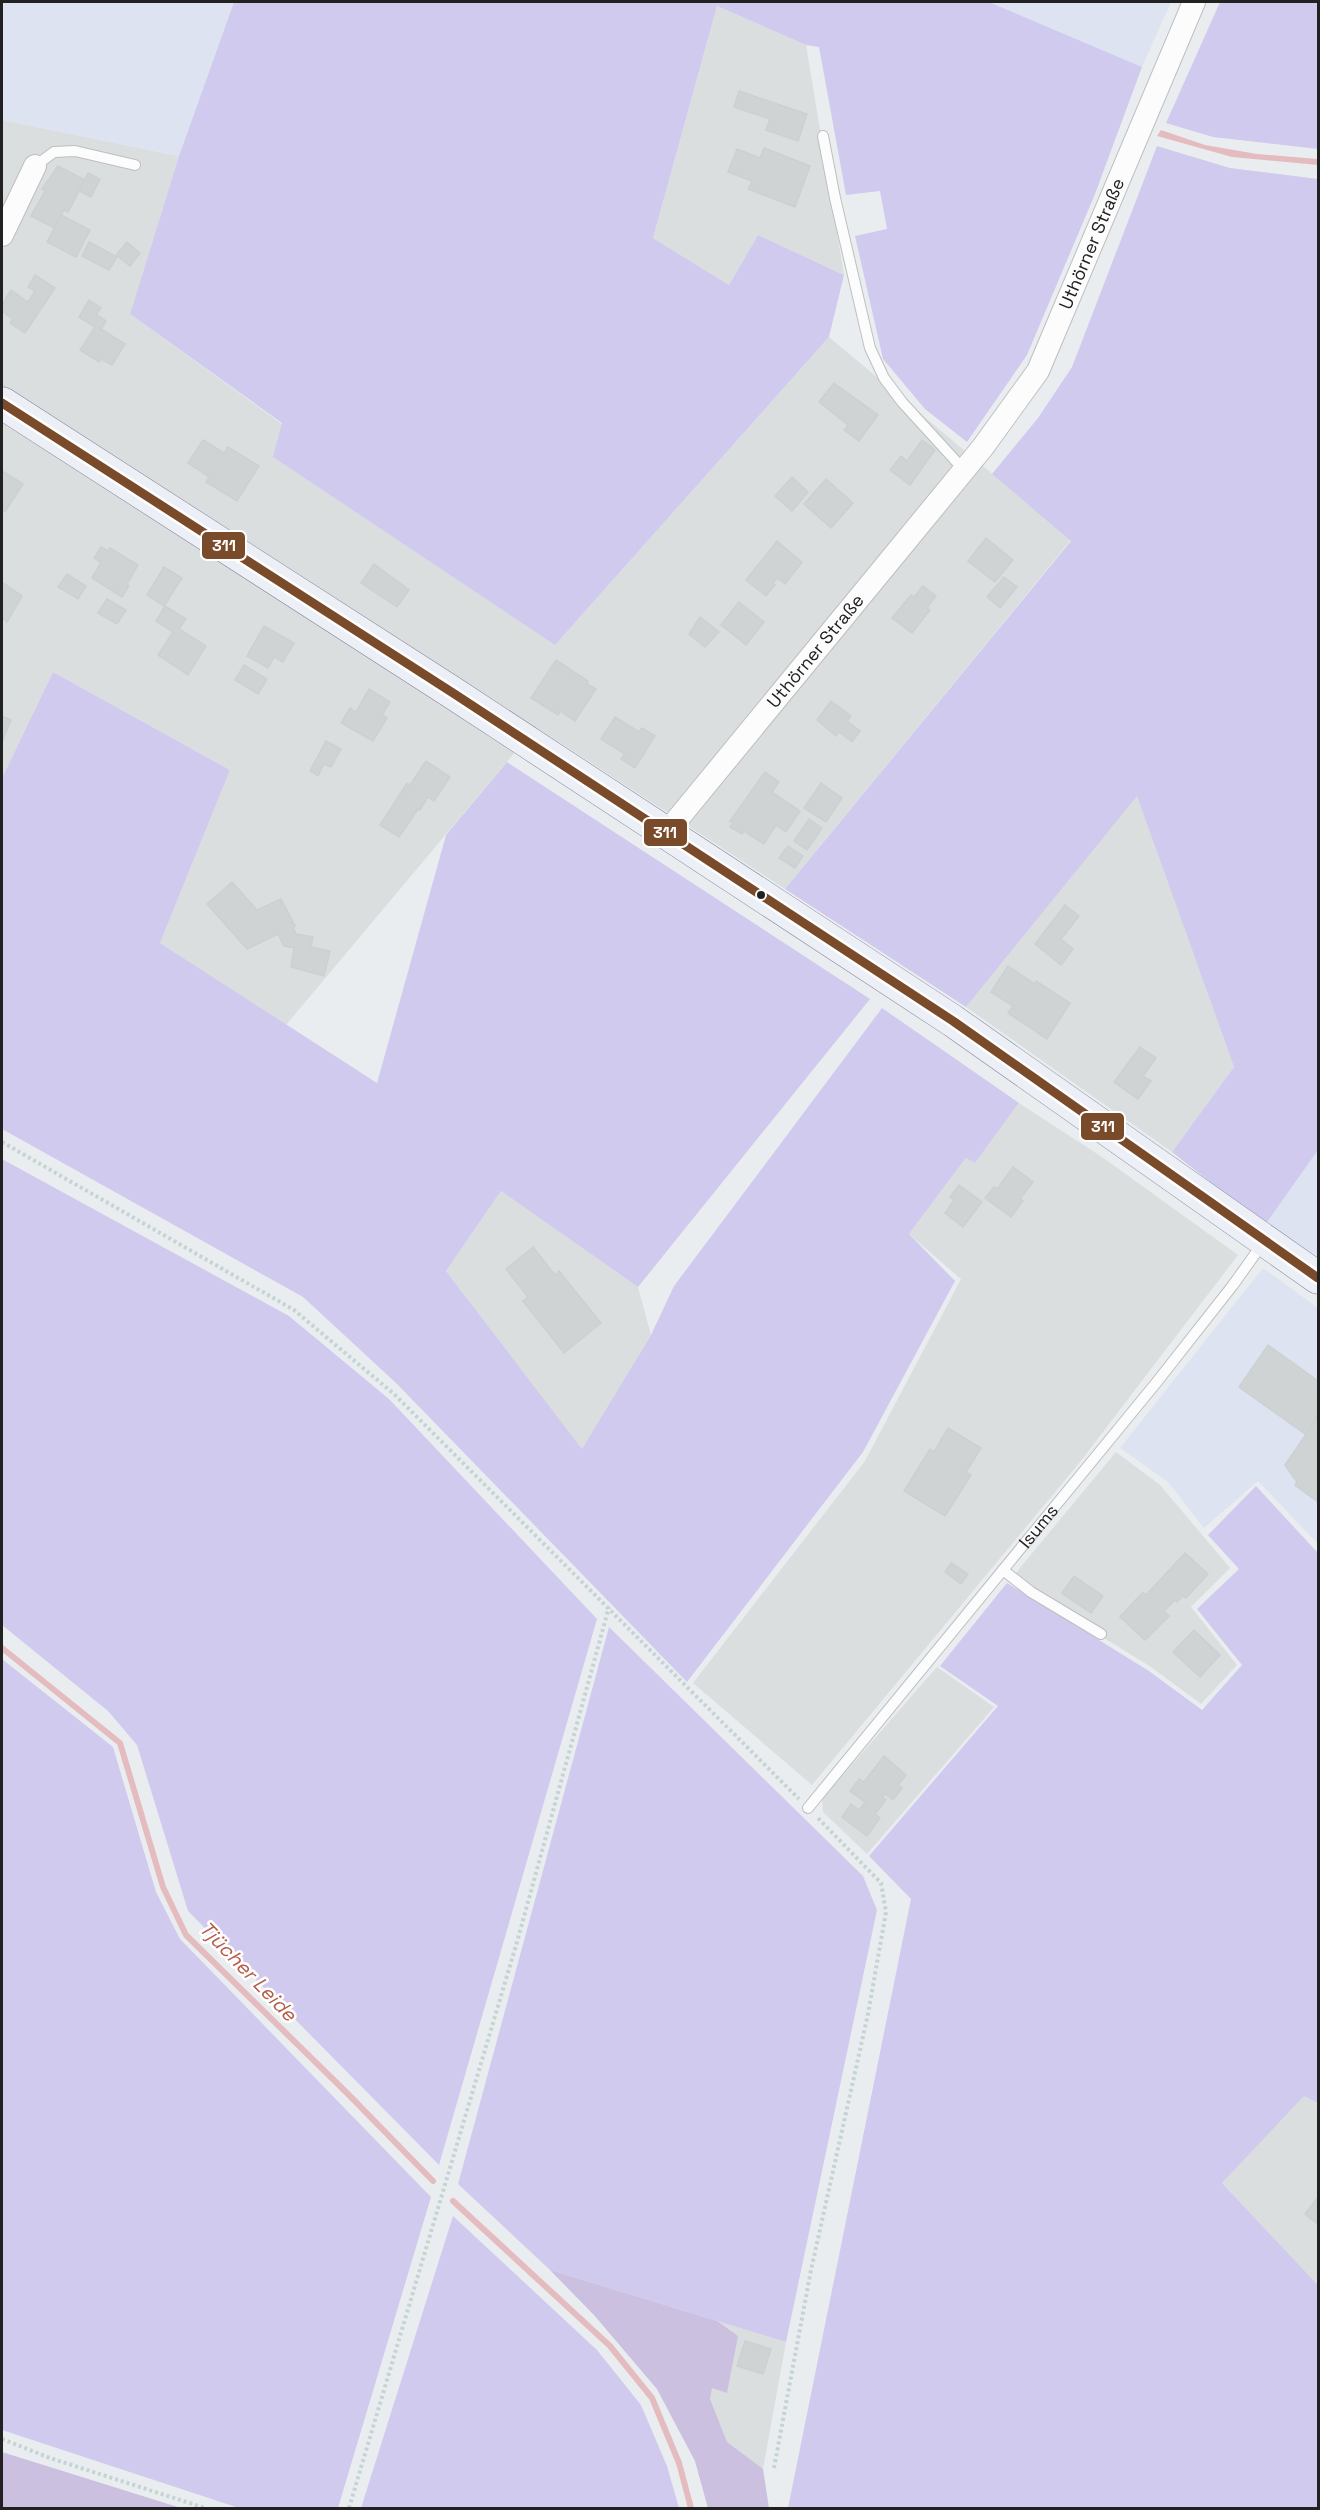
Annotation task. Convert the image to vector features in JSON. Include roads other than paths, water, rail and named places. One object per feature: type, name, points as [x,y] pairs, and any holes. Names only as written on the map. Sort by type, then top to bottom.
[{"type":"main road","points":[[2,403],[667,832],[953,1021],[1318,1278]]},
{"type":"street","name":"Uthörner Straße","points":[[667,832],[964,470],[1038,370],[1194,2]]},
{"type":"street","points":[[2,235],[35,166]]},
{"type":"lane","points":[[823,136],[839,220],[870,348],[884,378],[902,402],[964,470]]},
{"type":"lane","points":[[35,166],[54,152],[75,151],[135,165]]},
{"type":"lane","name":"Isums","points":[[808,1808],[1184,1347],[1233,1285],[1264,1240]]},
{"type":"lane","points":[[1004,1570],[1030,1592],[1101,1634]]},
{"type":"waterway","name":"Tjücher Leide","points":[[2,1648],[120,1743],[163,1887],[186,1935],[433,2181]]},
{"type":"waterway","name":"Tjücher Leide","points":[[453,2201],[610,2346],[652,2398],[679,2463],[691,2508]]}]
